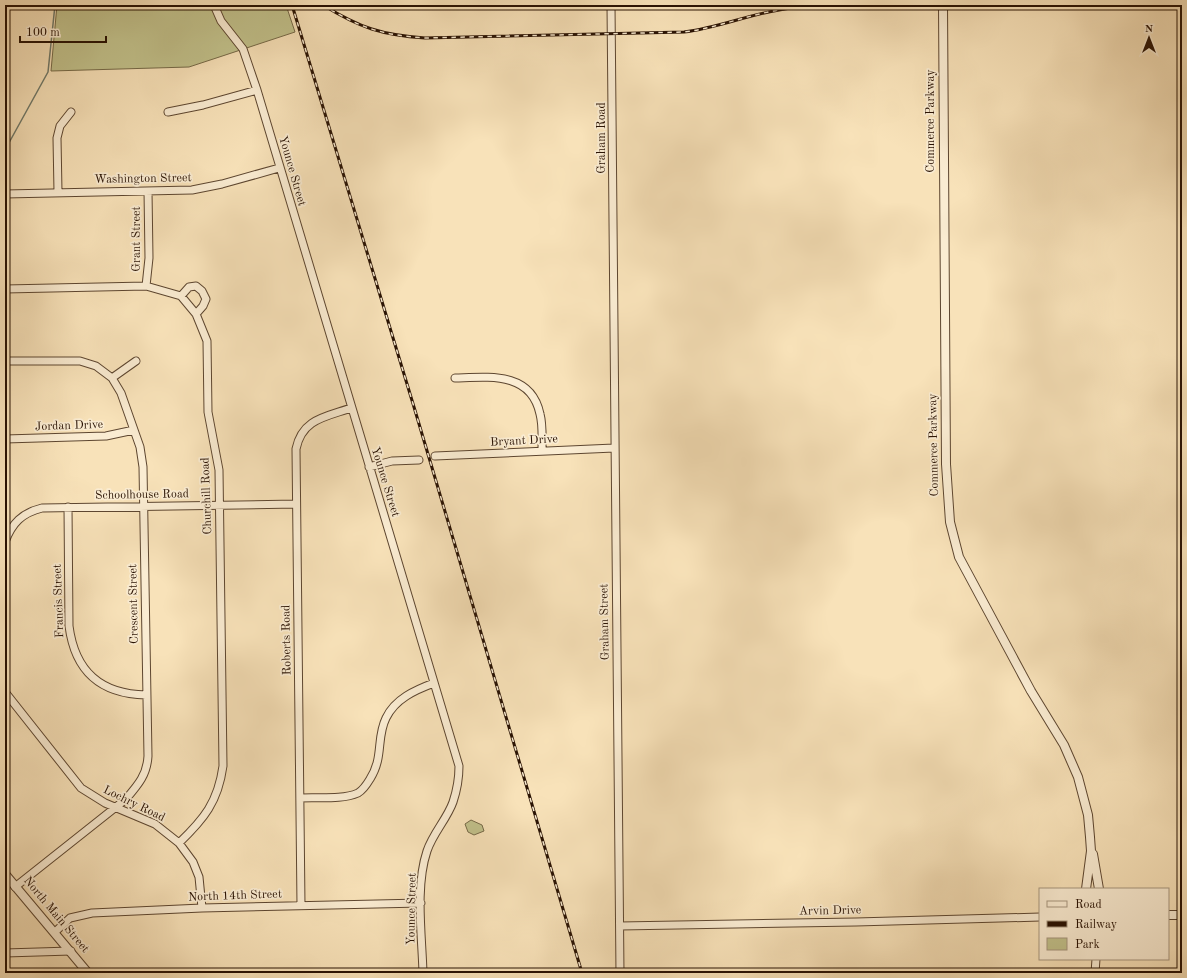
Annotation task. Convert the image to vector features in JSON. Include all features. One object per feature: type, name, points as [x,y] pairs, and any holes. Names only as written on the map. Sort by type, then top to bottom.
[{"type":"street","name":"Younce Street","points":[[214,5],[221,21],[243,49],[257,90],[279,168],[459,766],[458,780],[453,803],[427,851],[422,880],[421,903],[423,973]]},
{"type":"street","name":"Graham Road","points":[[611,5],[614,270]]},
{"type":"street","name":"Commerce Parkway","points":[[943,5],[946,464],[950,522],[959,557],[1073,763],[1088,815],[1091,851],[1086,888]]},
{"type":"street","points":[[168,112],[203,105],[257,90]]},
{"type":"street","points":[[58,192],[58,138],[60,126],[71,112]]},
{"type":"street","name":"Washington Street","points":[[5,194],[148,191],[206,188],[279,168]]},
{"type":"street","name":"Grant Street","points":[[146,286],[149,258],[148,191]]},
{"type":"street","name":"Graham Street","points":[[614,270],[614,448],[620,973]]},
{"type":"street","points":[[5,289],[146,286],[181,296],[189,287],[196,286],[202,291],[206,298],[203,306],[196,314]]},
{"type":"street","name":"Churchill Road","points":[[179,843],[198,825],[212,805],[220,787],[223,766],[218,460],[208,412],[207,341],[196,314],[181,296]]},
{"type":"street","name":"Crescent Street","points":[[5,361],[80,361],[96,366],[112,378],[121,393],[140,447],[143,467],[144,506],[146,770],[139,785],[126,799],[15,887]]},
{"type":"street","points":[[112,378],[136,361]]},
{"type":"street","points":[[455,378],[499,377],[512,380],[524,387],[535,400],[540,414],[542,451]]},
{"type":"street","name":"Roberts Road","points":[[301,906],[296,449],[301,432],[318,419],[351,408]]},
{"type":"street","name":"Jordan Drive","points":[[5,439],[106,436],[134,430]]},
{"type":"street","name":"Bryant Drive","points":[[435,456],[614,448]]},
{"type":"street","points":[[369,467],[392,461],[419,460]]},
{"type":"street","name":"Schoolhouse Road","points":[[5,542],[16,520],[27,513],[42,508],[296,504]]},
{"type":"street","name":"Francis Street","points":[[68,507],[69,626],[77,658],[91,676],[105,686],[117,692],[146,695]]},
{"type":"street","points":[[300,798],[351,796],[360,792],[376,771],[381,748],[381,735],[386,718],[407,694],[434,683]]},
{"type":"street","name":"Lochry Road","points":[[5,692],[74,780],[93,796],[105,803],[116,806],[155,824],[179,843],[193,862],[199,876],[202,908]]},
{"type":"street","name":"Commerce Parkway","points":[[1091,851],[1099,888]]},
{"type":"street","name":"North Main Street","points":[[5,874],[88,973]]},
{"type":"street","name":"North 14th Street","points":[[55,932],[70,918],[92,913],[202,908],[421,903]]},
{"type":"street","points":[[1169,915],[1182,915]]},
{"type":"street","name":"Arvin Drive","points":[[620,926],[1039,917]]},
{"type":"street","points":[[5,953],[71,951]]},
{"type":"street","points":[[1094,960],[1095,973]]},
{"type":"green space","points":[[57,5],[286,5],[295,32],[189,67],[51,71]]},
{"type":"green space","points":[[471,820],[482,825],[484,831],[474,835],[468,832],[465,824]]},
{"type":"waterway","points":[[5,150],[48,72],[55,5]]},
{"type":"railway","points":[[292,5],[414,407],[582,973]]},
{"type":"railway","points":[[323,5],[360,25],[372,29],[396,35],[425,38],[684,32],[708,28],[767,12],[791,8],[874,6]]}]
